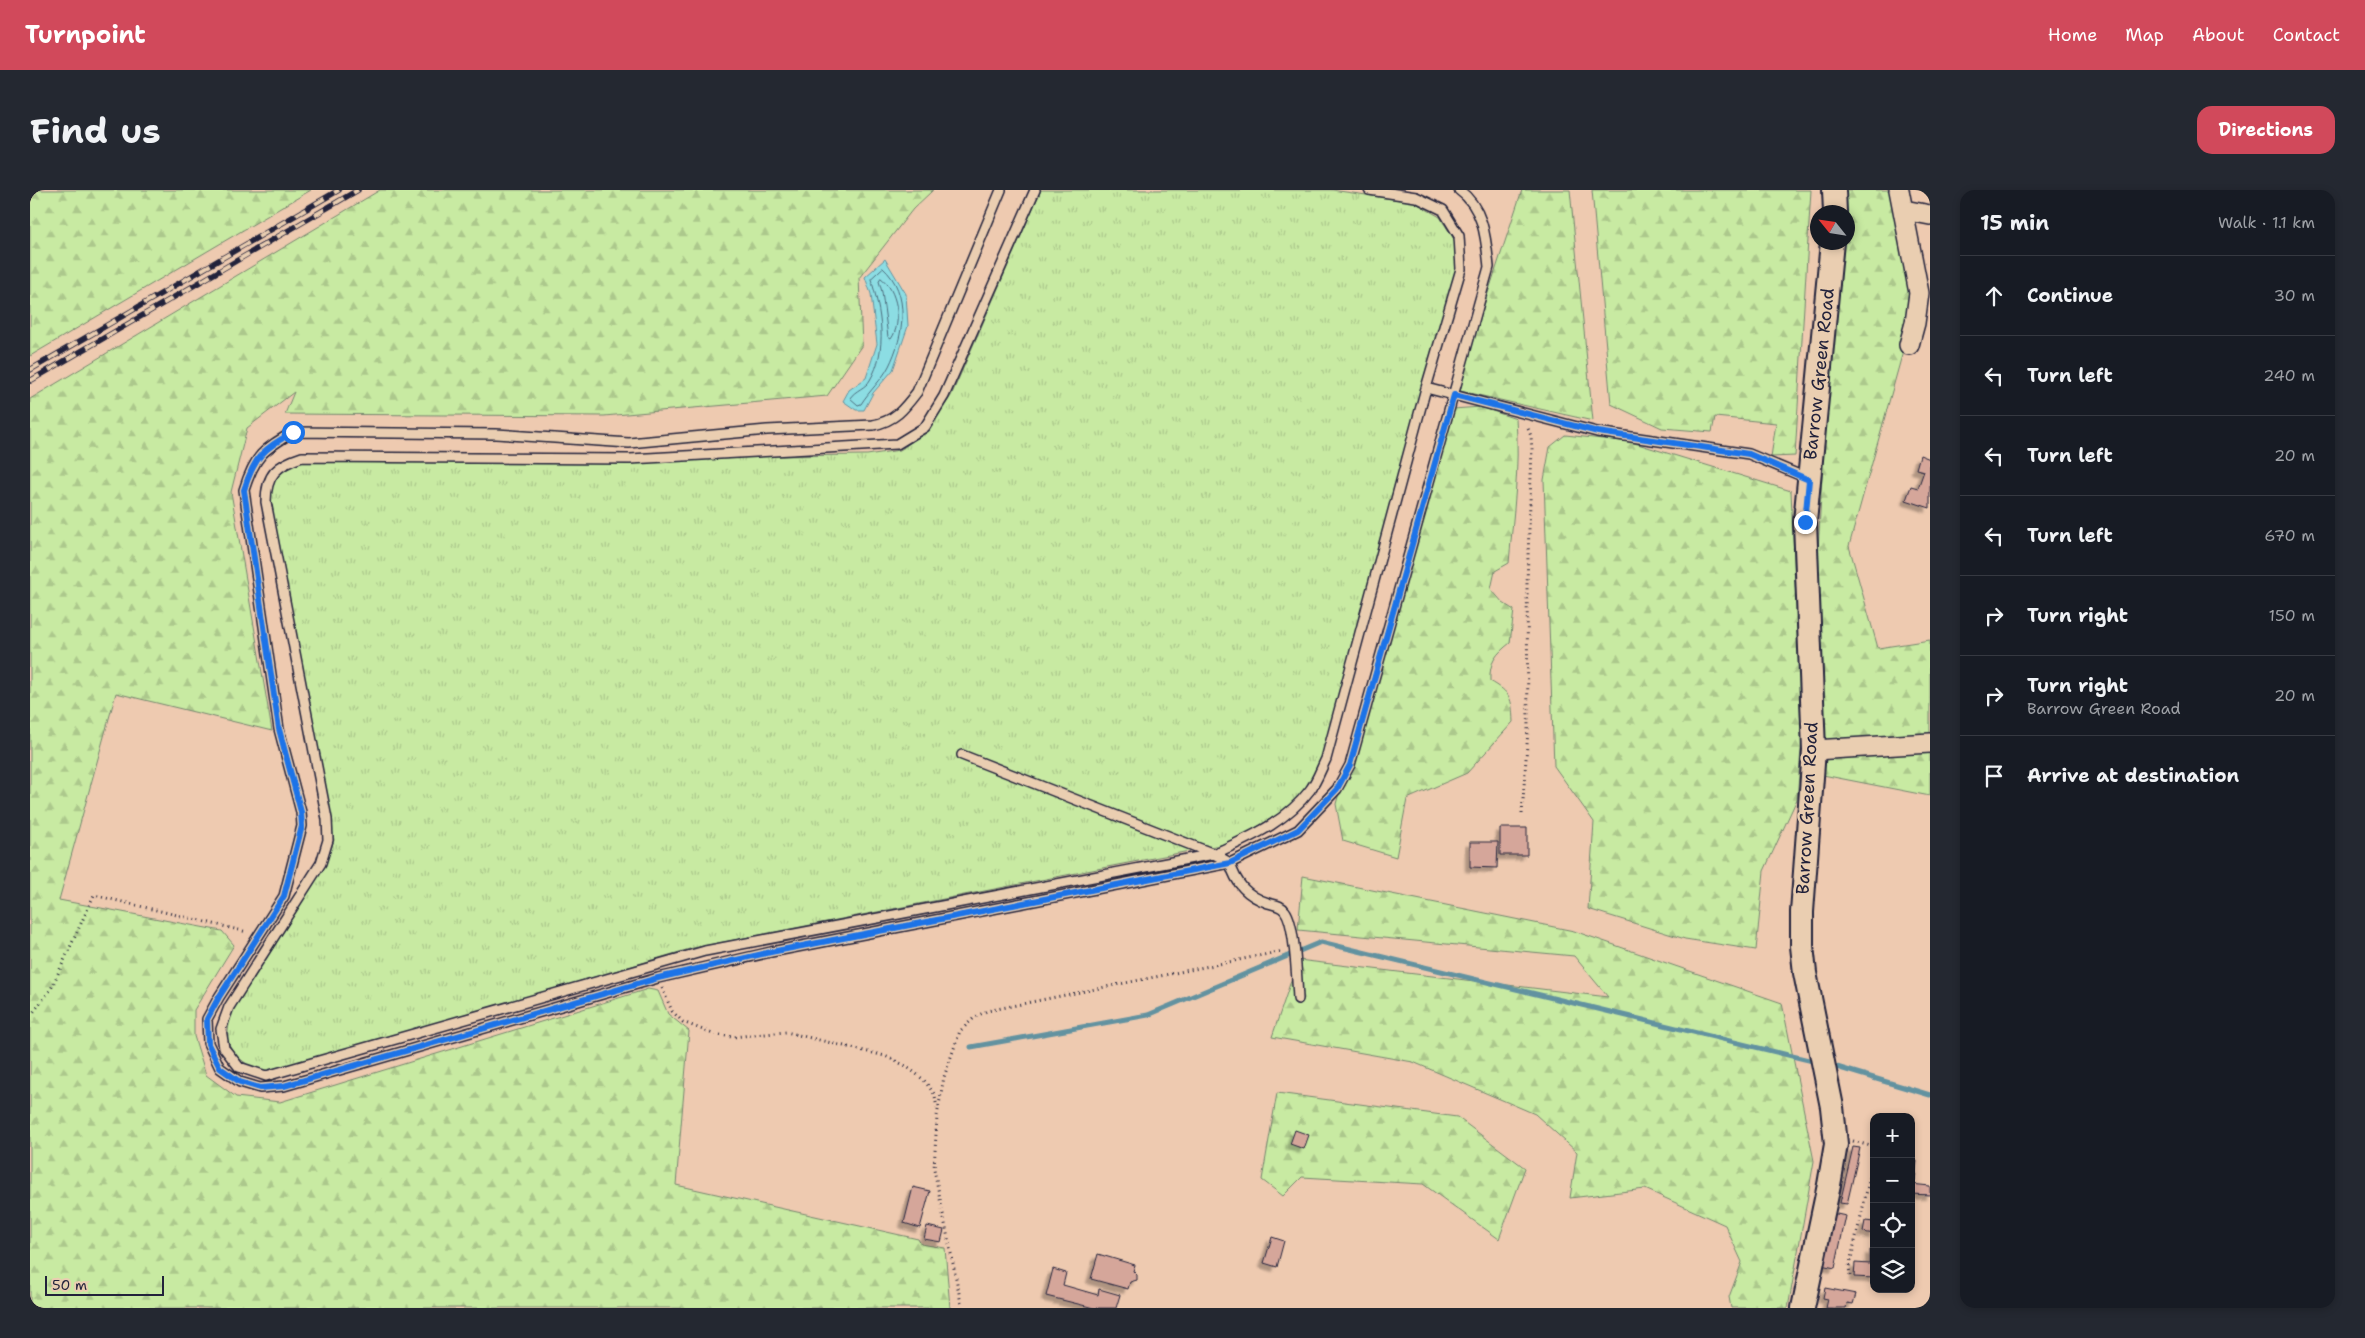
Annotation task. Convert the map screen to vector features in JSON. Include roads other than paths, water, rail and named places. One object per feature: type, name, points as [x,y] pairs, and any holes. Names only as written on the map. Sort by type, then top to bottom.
[{"type":"street","points":[[1834,190],[1835,205]]},
{"type":"street","points":[[1899,190],[1925,290],[1909,345]]},
{"type":"street","points":[[1904,210],[1930,215]]},
{"type":"street","name":"Barrow Green Road","points":[[1803,1308],[1829,1186],[1836,1139],[1829,1090],[1805,973],[1802,946],[1802,912],[1814,750],[1805,522],[1831,250]]},
{"type":"street","points":[[1814,750],[1930,743]]},
{"type":"lane","points":[[1000,190],[917,392],[900,413],[886,422],[873,425],[766,430],[629,444],[496,434],[293,432],[266,448],[252,466],[244,490],[279,729],[301,812],[302,826],[284,896],[219,997],[207,1019],[208,1044],[220,1068],[240,1082],[260,1088],[284,1086],[658,978],[771,952],[1230,863],[1298,830],[1337,789],[1350,765],[1489,267],[1486,237],[1478,211],[1459,190]]},
{"type":"lane","points":[[1035,190],[944,396],[925,427],[897,444],[630,459],[302,457],[285,462],[272,473],[266,488],[266,502],[327,819],[328,840],[321,863],[229,1007],[221,1029],[224,1048],[239,1067],[266,1076],[704,951],[1214,854],[1268,828],[1288,814],[1311,789],[1326,759],[1426,388],[1461,269],[1459,236],[1443,210],[1416,197],[1369,190]]},
{"type":"lane","points":[[1426,388],[1598,432],[1749,454],[1809,480]]},
{"type":"lane","points":[[962,755],[1214,854],[1230,863],[1234,878],[1241,888],[1266,902],[1279,905],[1290,918],[1298,999]]},
{"type":"water","points":[[885,259],[906,294],[908,326],[893,370],[873,393],[864,410],[856,410],[843,401],[849,390],[866,378],[877,344],[871,294],[865,277]]},
{"type":"waterway","points":[[971,1047],[1148,1015],[1321,942],[1817,1062]]},
{"type":"waterway","points":[[1830,1065],[1930,1095]]},
{"type":"railway","points":[[30,370],[339,190]]},
{"type":"railway","points":[[30,381],[358,190]]}]
